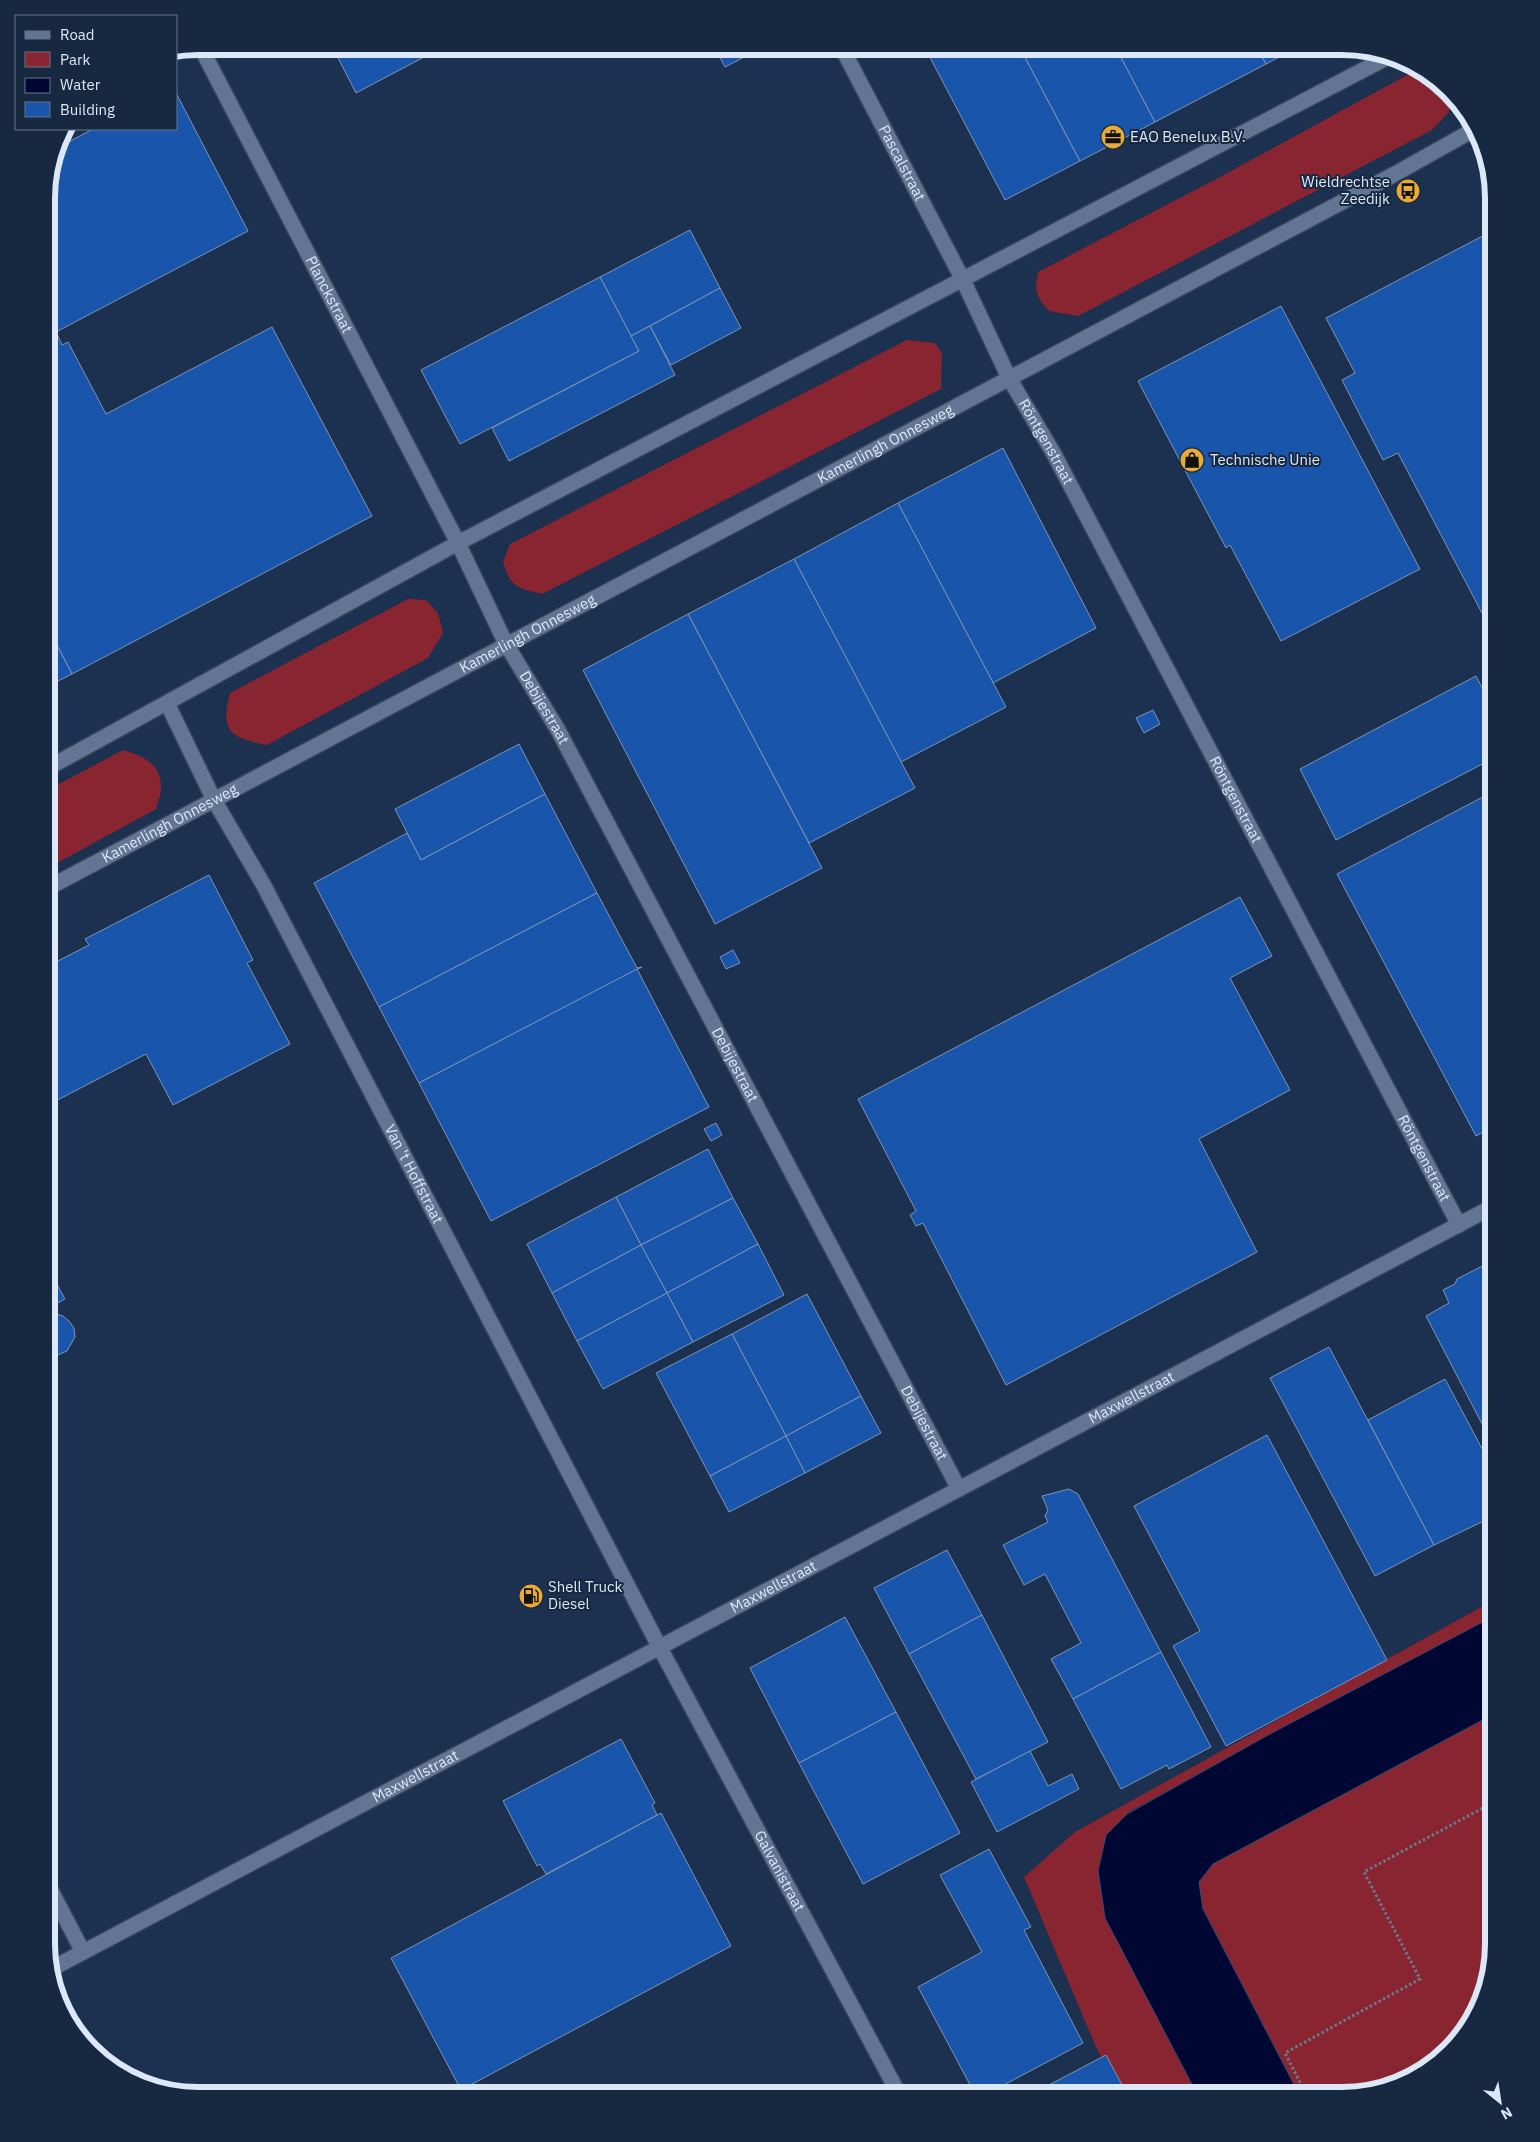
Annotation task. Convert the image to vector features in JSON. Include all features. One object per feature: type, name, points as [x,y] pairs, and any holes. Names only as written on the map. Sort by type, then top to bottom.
[{"type":"street","name":"Planckstraat","points":[[205,55],[458,543],[506,644]]},
{"type":"street","name":"Pascalstraat","points":[[846,55],[963,280]]},
{"type":"street","points":[[55,764],[458,543],[1382,61]]},
{"type":"street","name":"Kamerlingh Onnesweg","points":[[55,884],[1393,175],[1469,133]]},
{"type":"street","points":[[963,280],[1009,378]]},
{"type":"street","name":"Röntgenstraat","points":[[1009,378],[1054,454],[1459,1225]]},
{"type":"street","name":"Debijestraat","points":[[506,644],[558,730],[960,1489]]},
{"type":"street","name":"Van 't Hoffstraat","points":[[167,703],[214,800],[263,884],[659,1646]]},
{"type":"street","name":"Maxwellstraat","points":[[57,1966],[1485,1211]]},
{"type":"street","name":"Galvanistraat","points":[[659,1646],[895,2087]]},
{"type":"street","points":[[55,1898],[83,1952]]},
{"type":"path","points":[[1302,2087],[1285,2053],[1420,1979],[1364,1872],[1485,1807]]},
{"type":"shaded area","points":[[1351,55],[1388,63],[1414,74],[1443,97],[1466,127],[1474,143],[1484,179],[1485,198],[1485,1621],[1048,1871],[1156,2087],[189,2087],[152,2079],[119,2063],[90,2038],[74,2015],[66,1999],[56,1963],[55,1944],[55,189],[60,161],[72,130],[178,130],[178,56]]},
{"type":"green space","points":[[1411,73],[1429,85],[1451,106],[1448,113],[1432,130],[1078,316],[1049,311],[1041,301],[1036,289],[1038,272],[1220,177]]},
{"type":"green space","points":[[907,340],[935,343],[942,353],[941,389],[542,594],[521,588],[512,582],[503,562],[510,544]]},
{"type":"green space","points":[[408,599],[426,600],[438,613],[443,633],[428,658],[267,745],[236,736],[231,731],[226,717],[230,693]]},
{"type":"green space","points":[[123,750],[143,757],[153,766],[160,777],[161,788],[156,809],[55,864],[55,786]]},
{"type":"green space","points":[[1485,1605],[1485,1621],[1268,1735],[1127,1813],[1105,1918],[1193,2087],[1116,2087],[1096,2047],[1024,1877],[1075,1832]]},
{"type":"green space","points":[[1485,1719],[1484,1963],[1474,1999],[1466,2015],[1443,2045],[1414,2068],[1397,2076],[1361,2086],[1295,2087],[1203,1908],[1199,1882],[1212,1864]]},
{"type":"water","points":[[1485,1621],[1485,1719],[1213,1864],[1199,1882],[1203,1909],[1295,2087],[1193,2087],[1105,1918],[1098,1871],[1106,1835],[1127,1814],[1268,1735]]},
{"type":"building","points":[[337,55],[428,55],[356,93]]},
{"type":"building","points":[[719,55],[748,55],[725,67]]},
{"type":"building","points":[[929,55],[1024,55],[1080,161],[1005,200]]},
{"type":"building","points":[[1024,55],[1120,55],[1155,122],[1080,161]]},
{"type":"building","points":[[1120,55],[1261,55],[1266,64],[1155,122]]},
{"type":"building","points":[[1261,55],[1283,55],[1266,64]]},
{"type":"building","points":[[178,97],[248,231],[56,332],[62,345],[68,342],[106,414],[272,327],[372,516],[72,674],[55,641],[55,189],[60,161],[66,143],[91,130],[178,130]]},
{"type":"building","points":[[690,230],[720,288],[631,336],[600,277]]},
{"type":"building","points":[[1485,235],[1485,619],[1398,453],[1383,460],[1342,380],[1355,373],[1326,318]]},
{"type":"building","points":[[600,277],[639,351],[460,444],[421,370]]},
{"type":"building","points":[[720,288],[741,328],[671,365],[650,326]]},
{"type":"building","points":[[1281,306],[1420,569],[1281,641],[1230,545],[1226,548],[1138,381]]},
{"type":"building","points":[[650,326],[675,375],[509,461],[492,428],[639,351],[631,336]]},
{"type":"building","points":[[1003,448],[1096,628],[993,683],[898,503]]},
{"type":"building","points":[[898,503],[1006,707],[901,762],[794,559]]},
{"type":"building","points":[[794,559],[915,788],[809,843],[688,614]]},
{"type":"building","points":[[688,614],[822,868],[715,924],[583,670]]},
{"type":"building","points":[[55,641],[72,674],[55,682]]},
{"type":"building","points":[[1476,676],[1485,694],[1485,763],[1336,840],[1300,769]]},
{"type":"building","points":[[1153,710],[1160,724],[1144,733],[1136,718]]},
{"type":"building","points":[[519,744],[545,794],[421,860],[395,809]]},
{"type":"building","points":[[545,794],[597,893],[379,1007],[314,883],[407,833],[421,860]]},
{"type":"building","points":[[1485,796],[1485,1131],[1476,1136],[1337,874]]},
{"type":"building","points":[[209,875],[253,960],[247,963],[290,1044],[173,1105],[146,1054],[55,1101],[55,962],[89,945],[85,939]]},
{"type":"building","points":[[597,893],[637,968],[642,967],[419,1083],[379,1007]]},
{"type":"building","points":[[1240,897],[1272,956],[1230,978],[1290,1090],[1199,1139],[1257,1252],[1006,1385],[923,1223],[916,1226],[910,1215],[916,1211],[858,1099]]},
{"type":"building","points":[[733,950],[740,963],[726,969],[720,957]]},
{"type":"building","points":[[637,969],[709,1107],[491,1221],[419,1083]]},
{"type":"building","points":[[716,1123],[722,1135],[711,1141],[704,1129]]},
{"type":"building","points":[[708,1149],[733,1198],[641,1245],[616,1197]]},
{"type":"building","points":[[616,1197],[641,1245],[552,1293],[527,1244]]},
{"type":"building","points":[[733,1198],[758,1244],[667,1293],[641,1245]]},
{"type":"building","points":[[758,1244],[784,1295],[693,1342],[667,1293]]},
{"type":"building","points":[[641,1245],[667,1293],[577,1341],[552,1293]]},
{"type":"building","points":[[1485,1265],[1485,1430],[1426,1316],[1449,1303],[1443,1290],[1455,1284],[1457,1279]]},
{"type":"building","points":[[55,1281],[65,1299],[55,1304]]},
{"type":"building","points":[[667,1293],[693,1342],[603,1389],[577,1341]]},
{"type":"building","points":[[807,1294],[861,1396],[786,1436],[732,1334]]},
{"type":"building","points":[[55,1313],[63,1316],[74,1328],[75,1337],[67,1351],[55,1356]]},
{"type":"building","points":[[732,1334],[786,1436],[710,1476],[656,1373]]},
{"type":"building","points":[[1329,1347],[1434,1545],[1375,1576],[1270,1378]]},
{"type":"building","points":[[1445,1379],[1485,1454],[1485,1520],[1434,1545],[1368,1420]]},
{"type":"building","points":[[861,1396],[881,1433],[805,1473],[786,1436]]},
{"type":"building","points":[[1267,1435],[1387,1660],[1226,1746],[1173,1646],[1200,1631],[1134,1506]]},
{"type":"building","points":[[786,1436],[805,1473],[729,1512],[710,1476]]},
{"type":"building","points":[[1069,1489],[1078,1494],[1161,1652],[1073,1699],[1051,1659],[1081,1643],[1045,1574],[1024,1585],[1003,1545],[1048,1522],[1045,1516],[1048,1510],[1042,1496]]},
{"type":"building","points":[[947,1550],[982,1615],[909,1654],[874,1588]]},
{"type":"building","points":[[982,1615],[1048,1742],[976,1779],[909,1654]]},
{"type":"building","points":[[845,1617],[896,1712],[799,1763],[750,1668]]},
{"type":"building","points":[[1161,1652],[1211,1747],[1169,1769],[1167,1765],[1121,1789],[1073,1699]]},
{"type":"building","points":[[896,1712],[960,1833],[863,1884],[799,1763]]},
{"type":"building","points":[[621,1739],[655,1803],[652,1805],[657,1815],[546,1874],[540,1864],[537,1866],[503,1801]]},
{"type":"building","points":[[1030,1751],[1048,1786],[1072,1774],[1079,1789],[997,1832],[971,1782]]},
{"type":"building","points":[[661,1813],[731,1946],[467,2087],[459,2087],[391,1958]]},
{"type":"building","points":[[989,1849],[1031,1927],[1024,1930],[1083,2043],[1000,2087],[971,2087],[918,1987],[982,1952],[940,1875]]},
{"type":"building","points":[[1106,2055],[1123,2087],[1045,2087]]},
{"type":"place","name":"EAO Benelux B.V.","points":[[1113,137]]},
{"type":"place","name":"Wieldrechtse Zeedijk","points":[[1408,191]]},
{"type":"place","name":"Technische Unie","points":[[1192,460]]},
{"type":"place","name":"Shell Truck Diesel","points":[[531,1596]]}]
